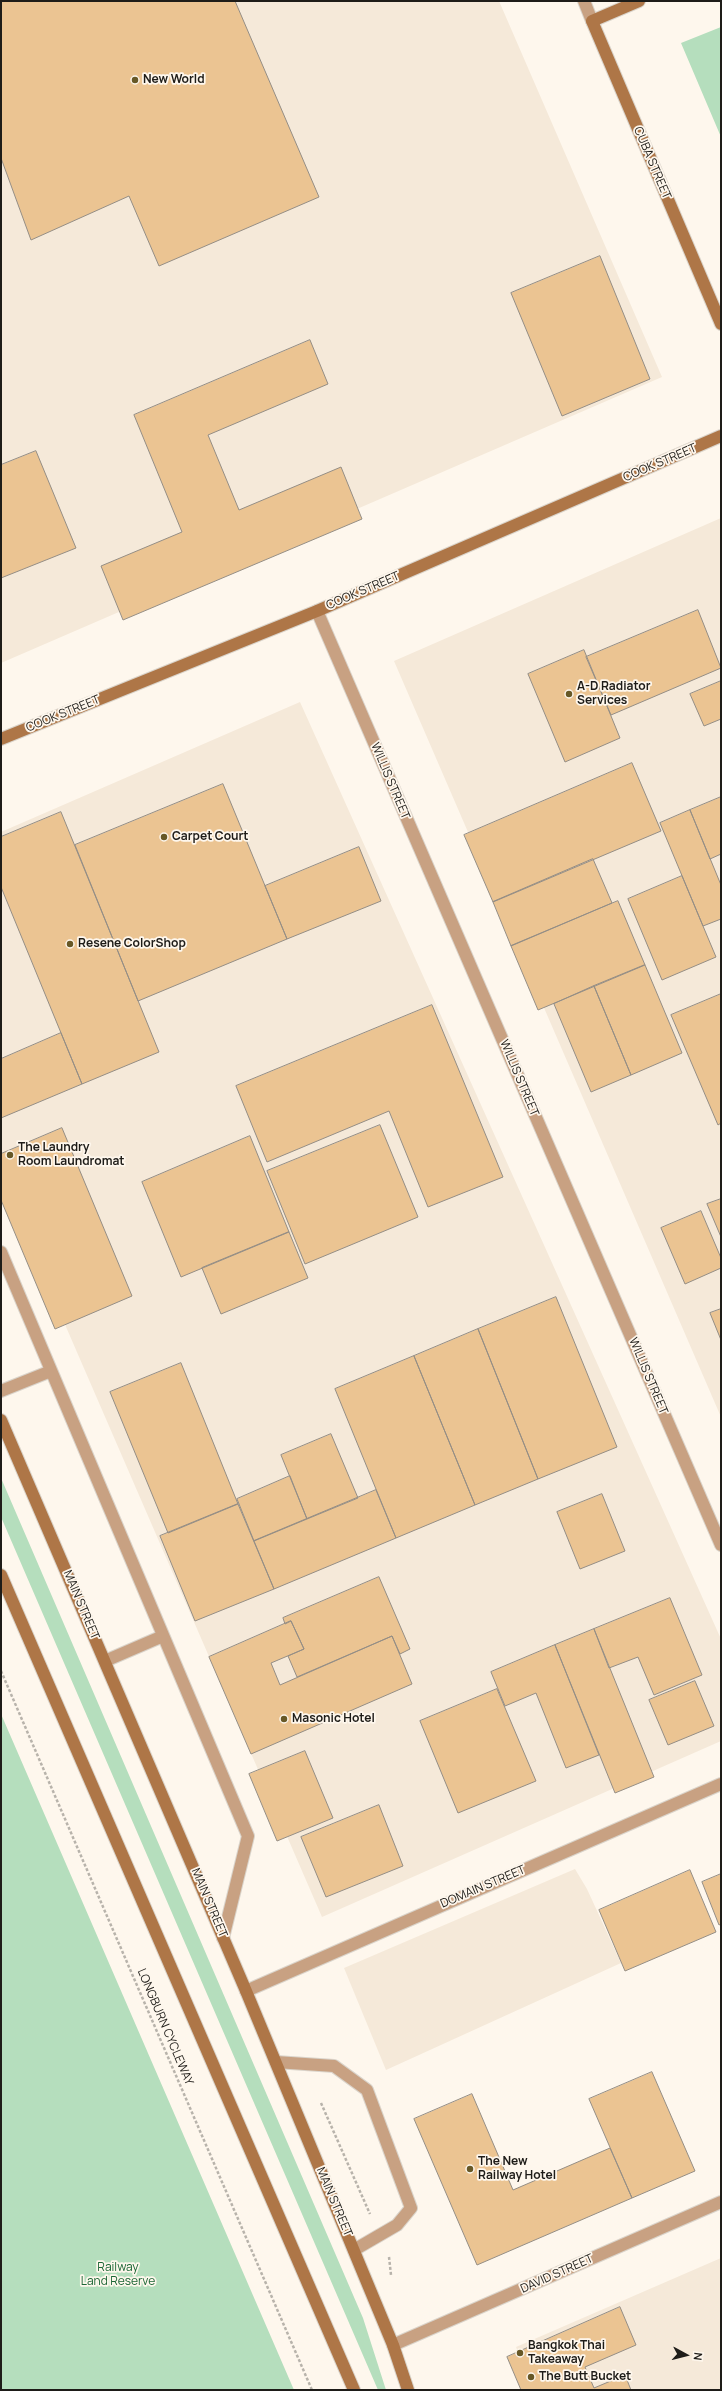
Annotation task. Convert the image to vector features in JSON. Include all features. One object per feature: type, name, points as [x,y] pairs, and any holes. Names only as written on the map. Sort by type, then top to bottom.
[{"type":"main road","points":[[592,21],[639,1]]},
{"type":"main road","name":"CUBA STREET","points":[[592,21],[721,324]]},
{"type":"main road","name":"COOK STREET","points":[[1,739],[317,611],[721,436]]},
{"type":"main road","name":"MAIN STREET","points":[[1,1420],[276,2062],[393,2345],[408,2390]]},
{"type":"main road","points":[[1,1575],[354,2390]]},
{"type":"street","name":"CUBA STREET","points":[[584,1],[592,21]]},
{"type":"street","name":"WILLIS STREET","points":[[317,611],[721,1546]]},
{"type":"street","points":[[1,1252],[248,1836],[223,1938]]},
{"type":"street","points":[[1,1391],[51,1371]]},
{"type":"street","points":[[105,1661],[163,1636]]},
{"type":"street","name":"DOMAIN STREET","points":[[246,1991],[721,1784]]},
{"type":"street","points":[[276,2062],[334,2066],[367,2090],[411,2208],[397,2225],[354,2250]]},
{"type":"street","name":"DAVID STREET","points":[[393,2345],[721,2202]]},
{"type":"path","name":"LONGBURN CYCLEWAY","points":[[1,1671],[312,2390]]},
{"type":"shaded area","points":[[1,1],[499,1],[662,377],[1,663]]},
{"type":"shaded area","points":[[721,518],[721,1417],[394,661]]},
{"type":"shaded area","points":[[300,702],[721,1639],[721,1741],[322,1917],[1,1177],[1,832]]},
{"type":"shaded area","points":[[575,1869],[587,1889],[621,1963],[386,2070],[344,1968]]},
{"type":"shaded area","points":[[721,2258],[721,2390],[533,2390],[516,2347]]},
{"type":"green space","points":[[721,27],[721,137],[681,43]]},
{"type":"green space","points":[[1,1478],[363,2318],[386,2390],[378,2390],[1,1517]]},
{"type":"green space","name":"Railway Land Reserve","points":[[1,1714],[294,2390],[1,2390]]},
{"type":"building","name":"New World","points":[[1,1],[235,1],[319,197],[159,266],[129,196],[31,240],[1,158]]},
{"type":"building","points":[[600,256],[650,379],[562,416],[511,293]]},
{"type":"building","points":[[310,340],[328,384],[208,435],[239,510],[341,467],[362,519],[123,620],[101,566],[182,532],[134,415]]},
{"type":"building","points":[[36,451],[76,548],[1,578],[1,465]]},
{"type":"building","points":[[698,610],[721,668],[611,715],[586,657]]},
{"type":"building","name":"A-D Radiator Services","points":[[584,650],[620,738],[565,762],[528,674]]},
{"type":"building","points":[[721,681],[721,719],[704,726],[690,694]]},
{"type":"building","points":[[632,763],[661,831],[493,902],[464,835]]},
{"type":"building","points":[[223,784],[287,939],[138,1001],[75,845]]},
{"type":"building","points":[[721,797],[721,854],[710,859],[690,810]]},
{"type":"building","points":[[690,810],[721,885],[721,919],[703,926],[660,823]]},
{"type":"building","name":"Resene ColorShop","points":[[61,812],[159,1052],[82,1084],[1,887],[1,837]]},
{"type":"building","points":[[359,847],[381,901],[287,939],[265,886]]},
{"type":"building","points":[[593,859],[612,903],[511,946],[493,902]]},
{"type":"building","points":[[682,876],[716,957],[662,980],[628,899]]},
{"type":"building","points":[[618,901],[645,965],[538,1010],[511,946]]},
{"type":"building","points":[[645,965],[682,1053],[631,1075],[594,986]]},
{"type":"building","points":[[594,986],[631,1075],[591,1092],[554,1004]]},
{"type":"building","points":[[721,994],[721,1123],[718,1125],[671,1015]]},
{"type":"building","points":[[432,1005],[503,1177],[428,1207],[389,1111],[267,1162],[236,1086]]},
{"type":"building","points":[[61,1033],[82,1084],[1,1118],[1,1059]]},
{"type":"building","points":[[380,1125],[418,1217],[305,1264],[267,1171]]},
{"type":"building","points":[[62,1128],[132,1296],[55,1329],[1,1200],[1,1154]]},
{"type":"building","points":[[250,1136],[289,1232],[181,1277],[142,1182]]},
{"type":"building","points":[[721,1199],[721,1237],[707,1204]]},
{"type":"building","points":[[701,1211],[721,1258],[721,1268],[685,1284],[661,1228]]},
{"type":"building","points":[[289,1232],[308,1278],[221,1314],[202,1268]]},
{"type":"building","points":[[556,1297],[617,1447],[538,1479],[478,1329]]},
{"type":"building","points":[[721,1309],[721,1340],[710,1313]]},
{"type":"building","points":[[478,1329],[538,1479],[475,1505],[414,1356]]},
{"type":"building","points":[[414,1356],[475,1505],[396,1538],[335,1389]]},
{"type":"building","points":[[181,1363],[238,1504],[168,1533],[110,1392]]},
{"type":"building","points":[[331,1434],[358,1498],[307,1519],[281,1455]]},
{"type":"building","points":[[290,1476],[307,1519],[254,1541],[237,1499]]},
{"type":"building","points":[[376,1490],[396,1538],[274,1589],[254,1541]]},
{"type":"building","points":[[602,1494],[625,1551],[580,1569],[557,1512]]},
{"type":"building","points":[[238,1504],[274,1589],[195,1621],[160,1536]]},
{"type":"building","points":[[379,1577],[410,1649],[400,1654],[392,1636],[297,1677],[288,1656],[304,1649],[291,1621],[285,1624],[283,1618]]},
{"type":"building","points":[[670,1598],[702,1675],[654,1695],[638,1657],[609,1668],[594,1629]]},
{"type":"building","name":"Masonic Hotel","points":[[291,1621],[304,1649],[271,1663],[280,1685],[392,1636],[412,1684],[251,1754],[209,1657]]},
{"type":"building","points":[[594,1629],[654,1777],[615,1793],[555,1645]]},
{"type":"building","points":[[555,1645],[599,1755],[566,1768],[536,1693],[505,1706],[491,1672]]},
{"type":"building","points":[[695,1681],[714,1726],[668,1745],[649,1700]]},
{"type":"building","points":[[497,1689],[536,1781],[458,1813],[420,1721]]},
{"type":"building","points":[[305,1751],[333,1818],[277,1841],[249,1774]]},
{"type":"building","points":[[379,1805],[403,1866],[326,1897],[301,1837]]},
{"type":"building","points":[[690,1870],[716,1932],[625,1971],[599,1910]]},
{"type":"building","points":[[721,1874],[721,1924],[719,1925],[702,1882]]},
{"type":"building","points":[[652,2072],[695,2171],[632,2198],[589,2099]]},
{"type":"building","name":"The New Railway Hotel","points":[[472,2094],[513,2190],[610,2148],[632,2198],[477,2265],[414,2119]]},
{"type":"building","points":[[620,2307],[636,2345],[585,2367],[594,2388],[625,2375],[631,2390],[521,2390],[507,2357]]},
{"type":"place","name":"New World","points":[[135,80]]},
{"type":"place","name":"A-D Radiator Services","points":[[569,694]]},
{"type":"place","name":"Carpet Court","points":[[164,837]]},
{"type":"place","name":"Resene ColorShop","points":[[70,944]]},
{"type":"place","name":"The Laundry Room Laundromat","points":[[10,1155]]},
{"type":"place","name":"Masonic Hotel","points":[[284,1719]]},
{"type":"place","name":"The New Railway Hotel","points":[[470,2169]]},
{"type":"place","name":"Bangkok Thai Takeaway","points":[[520,2353]]},
{"type":"place","name":"The Butt Bucket","points":[[531,2377]]}]
